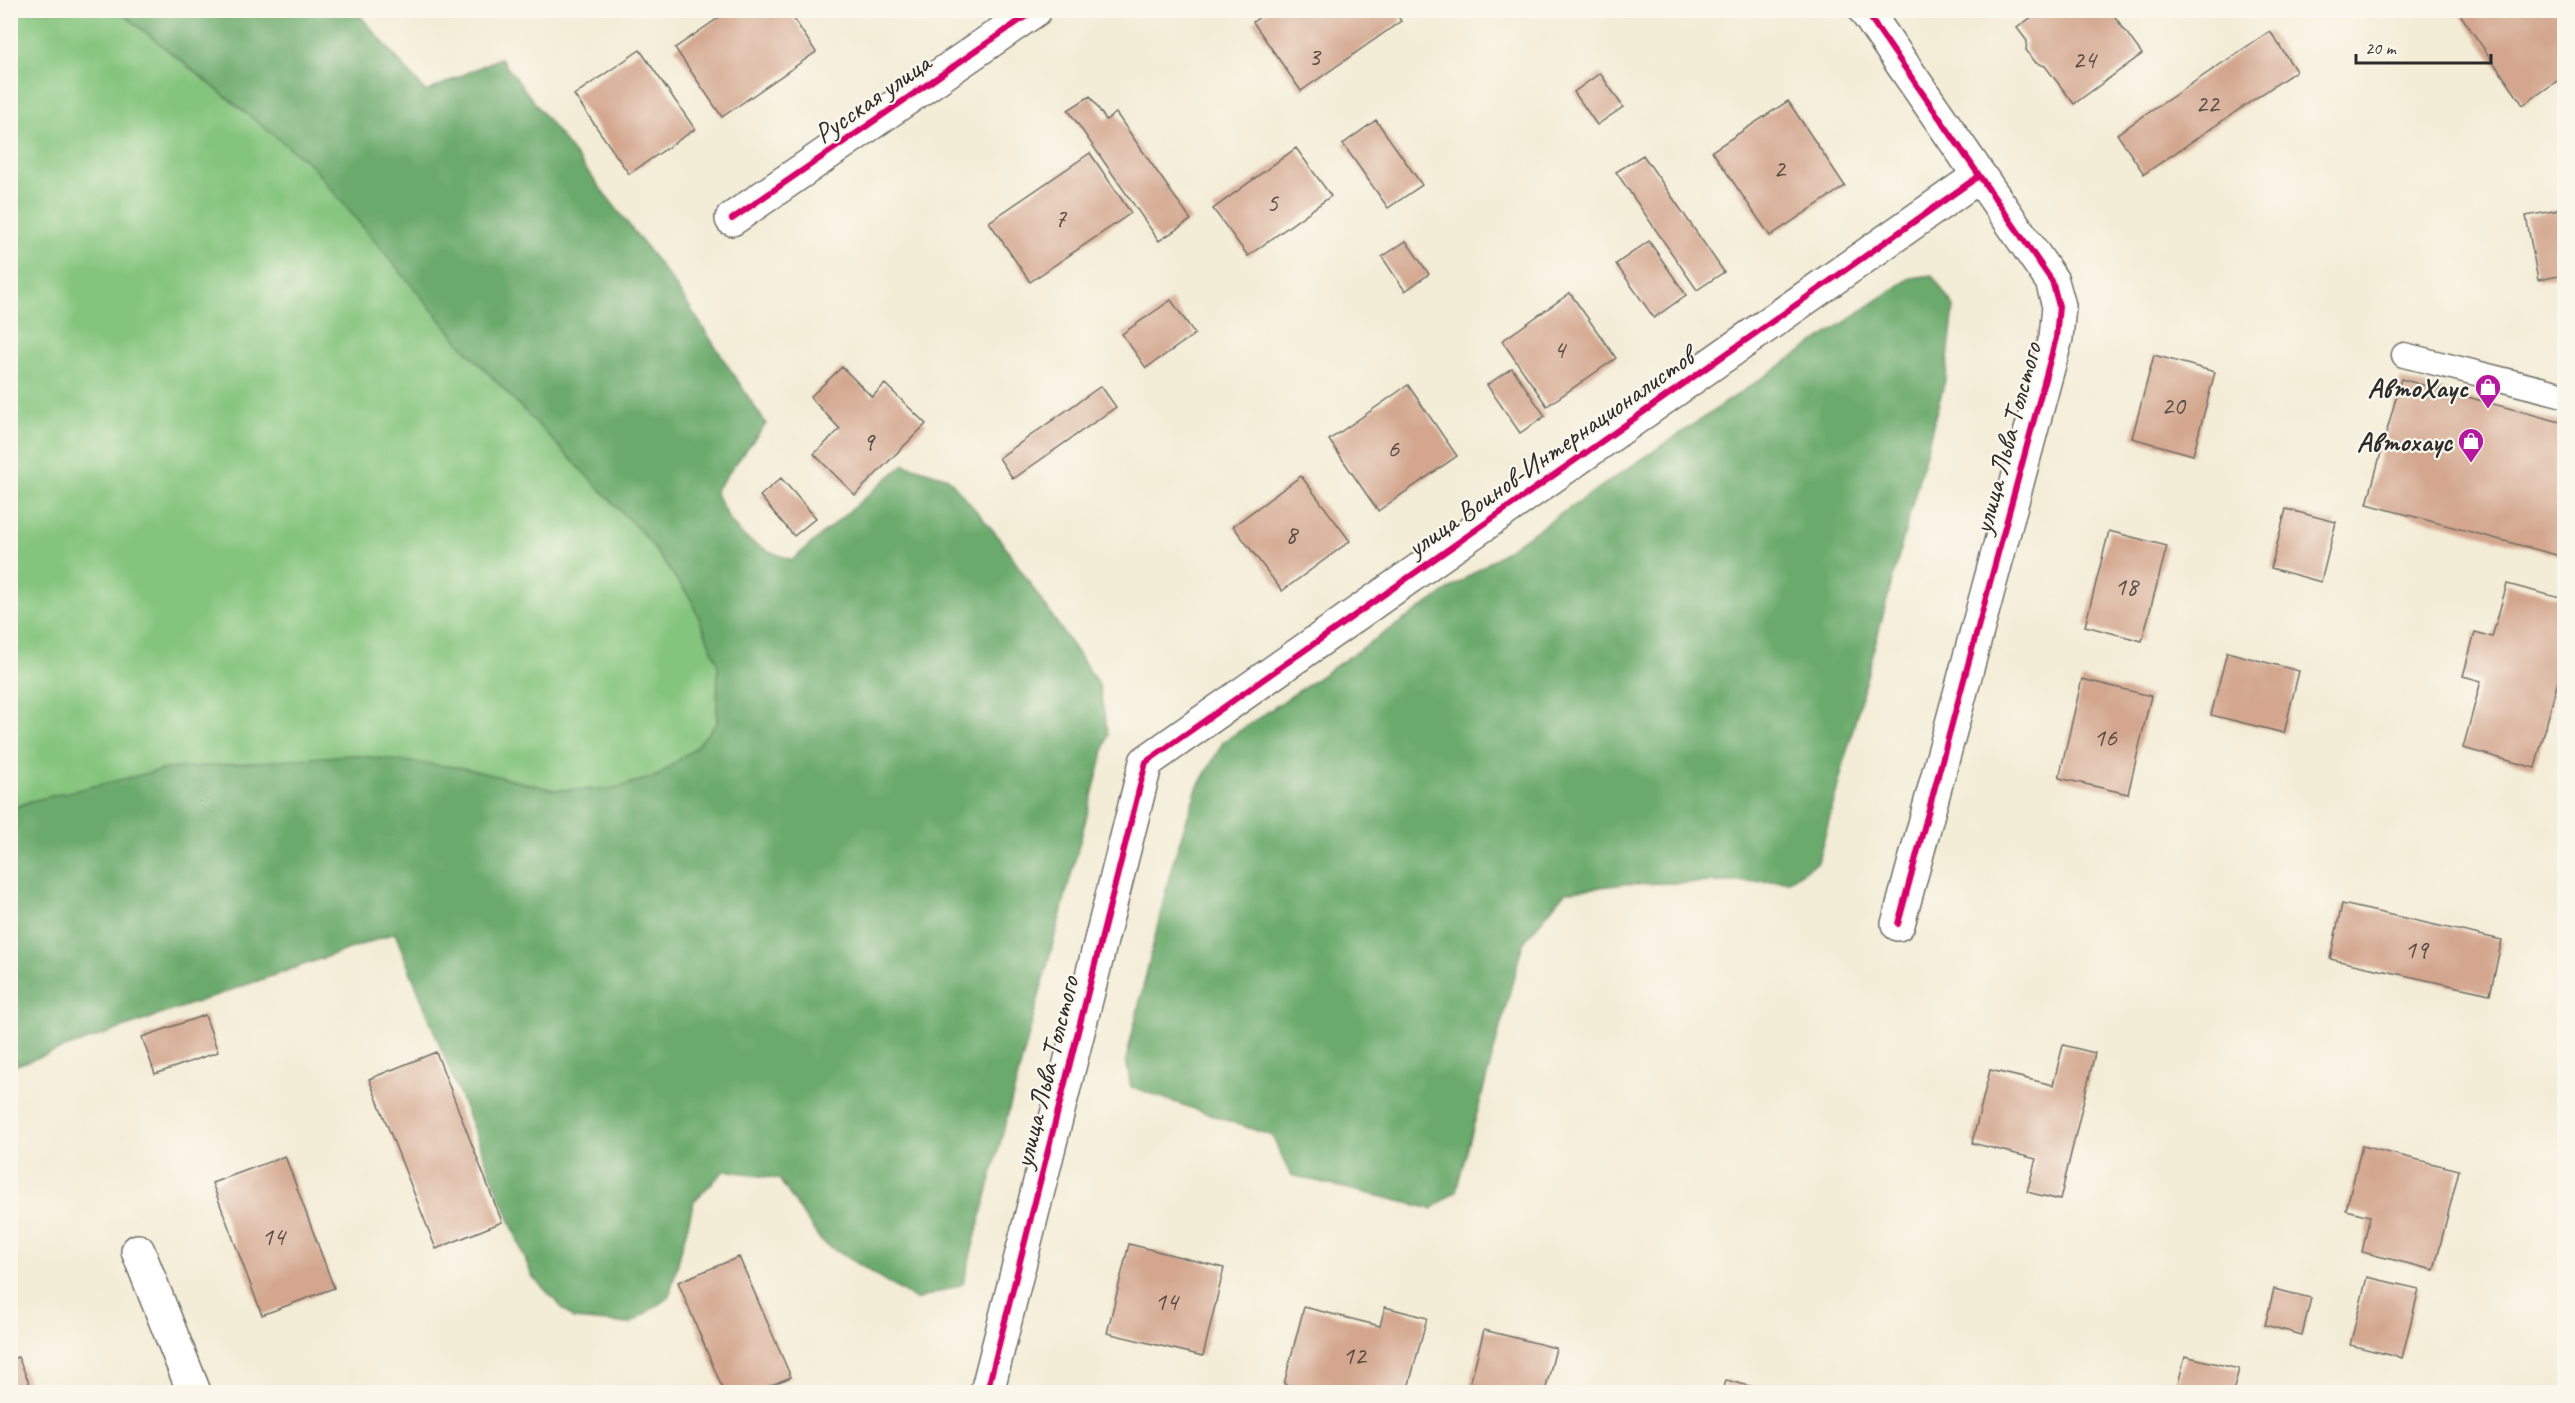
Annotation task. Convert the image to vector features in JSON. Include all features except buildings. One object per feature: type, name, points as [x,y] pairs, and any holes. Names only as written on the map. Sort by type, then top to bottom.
[{"type":"street","name":"Русская улица","points":[[732,219],[1035,10]]},
{"type":"street","name":"улица Льва Толстого","points":[[1865,10],[2052,281],[2059,306],[2053,350],[1898,924]]},
{"type":"street","name":"улица Воинов-Интернационалистов","points":[[1146,762],[1979,176]]},
{"type":"street","name":"улица Льва Толстого","points":[[987,1392],[1146,762]]},
{"type":"street","points":[[138,1251],[194,1392]]},
{"type":"lane","points":[[2404,355],[2565,395]]},
{"type":"green space","points":[[11,11],[119,11],[311,165],[465,349],[645,536],[691,599],[718,664],[717,723],[695,748],[657,776],[611,789],[554,790],[463,768],[31,801],[11,809]]},
{"type":"green space","points":[[119,11],[356,11],[426,92],[500,58],[673,282],[766,424],[715,491],[736,528],[753,543],[792,560],[904,464],[948,478],[997,535],[1099,685],[1108,735],[963,1284],[916,1300],[821,1241],[779,1179],[725,1170],[694,1201],[669,1297],[630,1324],[573,1319],[532,1276],[395,933],[11,1067],[11,809],[31,801],[165,769],[352,755],[463,768],[554,790],[611,789],[657,776],[695,748],[717,723],[718,664],[691,599],[645,536],[465,349],[311,165]]},
{"type":"green space","points":[[1932,275],[1954,307],[1946,376],[1818,862],[1789,881],[1624,884],[1565,892],[1523,943],[1456,1191],[1432,1209],[1291,1175],[1272,1136],[1131,1087],[1126,1060],[1172,865],[1197,788],[1223,742],[1910,278]]},
{"type":"cycle path","points":[[732,219],[1035,10]]},
{"type":"cycle path","points":[[1865,10],[2052,281],[2059,306],[2056,338],[1898,924]]},
{"type":"cycle path","points":[[987,1392],[1146,762],[1979,176]]},
{"type":"place","name":"АвтоХаус","points":[[2488,410]]},
{"type":"place","name":"Автохаус","points":[[2471,464]]}]
